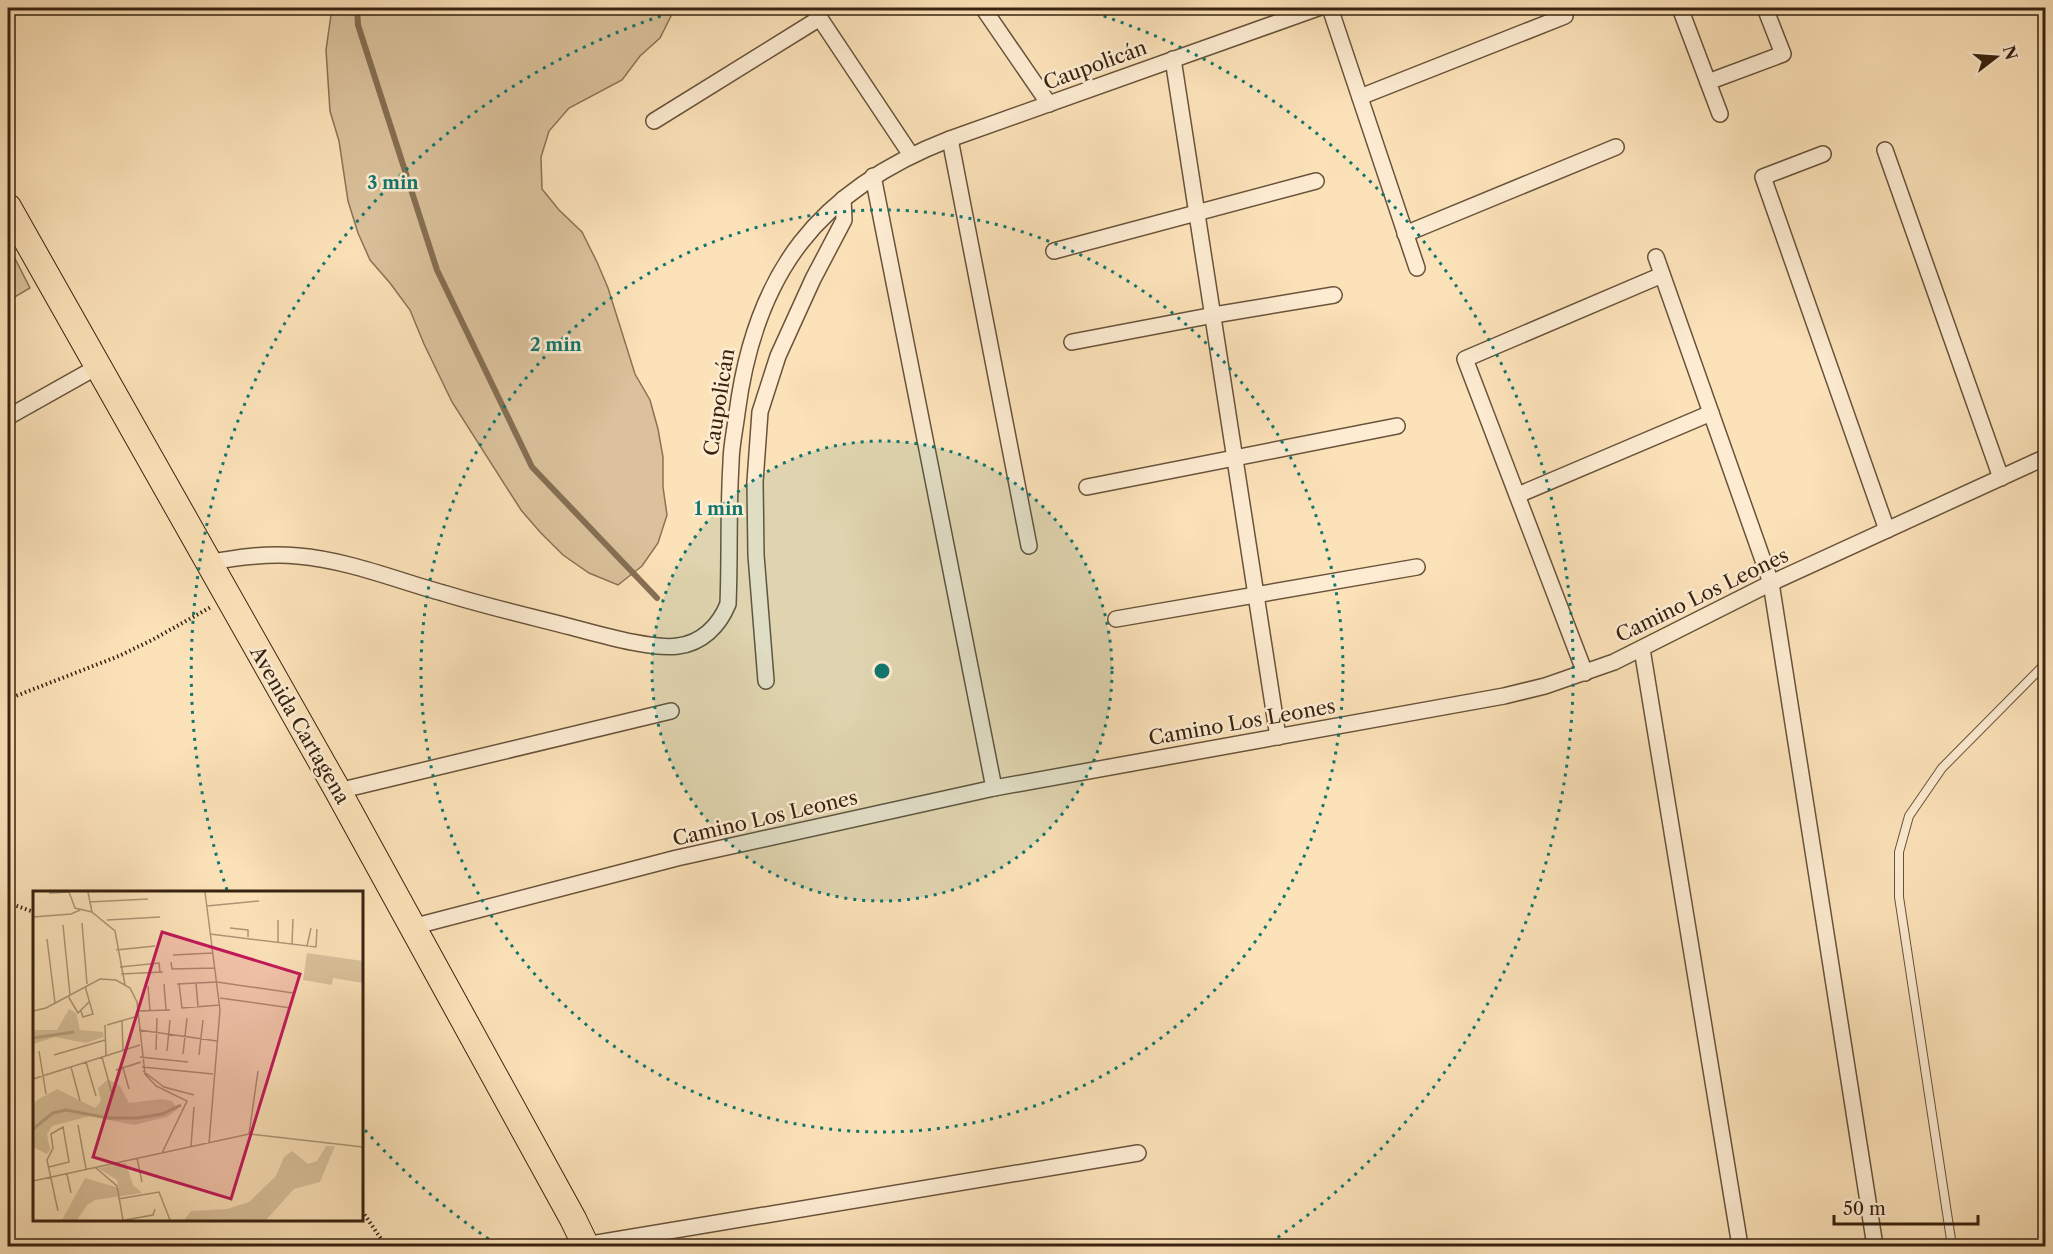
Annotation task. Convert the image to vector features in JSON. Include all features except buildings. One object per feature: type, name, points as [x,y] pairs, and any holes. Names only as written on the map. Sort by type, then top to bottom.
[{"type":"main road","name":"Avenida Cartagena","points":[[8,207],[226,597],[338,791],[560,1195],[585,1246]]},
{"type":"street","points":[[983,8],[1048,104]]},
{"type":"street","name":"Caupolicán","points":[[207,563],[255,555],[319,558],[606,636],[667,647],[701,639],[717,624],[728,604],[731,461],[743,370],[756,325],[777,278],[791,256],[824,216],[873,176],[911,155],[1173,59],[1289,12],[1318,8]]},
{"type":"street","points":[[1330,8],[1416,268]]},
{"type":"street","points":[[1680,8],[1720,114]]},
{"type":"street","points":[[1708,82],[1783,54],[1765,8]]},
{"type":"street","points":[[654,121],[816,13],[911,155]]},
{"type":"street","points":[[1360,97],[1565,16]]},
{"type":"street","points":[[1173,59],[1278,737]]},
{"type":"street","points":[[950,139],[1029,546]]},
{"type":"street","points":[[1406,234],[1616,147]]},
{"type":"street","points":[[1885,150],[2001,478]]},
{"type":"street","points":[[1823,154],[1763,177],[1887,530]]},
{"type":"street","points":[[873,176],[994,788]]},
{"type":"street","points":[[1054,251],[1316,181]]},
{"type":"street","points":[[766,681],[756,555],[756,482],[760,412],[778,356],[813,279],[844,220],[843,199]]},
{"type":"street","points":[[1656,257],[1772,584],[1875,1246]]},
{"type":"street","points":[[1585,673],[1465,359],[1662,275]]},
{"type":"street","points":[[1072,342],[1334,295]]},
{"type":"street","points":[[8,417],[97,367]]},
{"type":"street","points":[[1518,495],[1711,413]]},
{"type":"street","points":[[1087,487],[1397,426]]},
{"type":"street","name":"Camino Los Leones","points":[[412,927],[677,858],[994,788],[1504,696],[1585,673],[1642,649],[1772,584],[2046,457]]},
{"type":"street","points":[[1116,619],[1417,567]]},
{"type":"street","points":[[1642,649],[1740,1246]]},
{"type":"street","points":[[338,791],[670,711]]},
{"type":"street","points":[[585,1246],[1138,1153]]},
{"type":"lane","points":[[1952,1246],[1899,897],[1899,852],[1909,816],[1942,768],[2046,663]]},
{"type":"path","points":[[8,699],[85,671],[136,648],[190,620],[226,597]]},
{"type":"path","points":[[8,903],[33,912]]},
{"type":"path","points":[[363,1212],[386,1246]]},
{"type":"shaded area","points":[[332,8],[675,8],[660,38],[640,56],[622,80],[569,108],[549,131],[541,157],[542,189],[559,210],[582,232],[597,262],[608,288],[635,374],[650,400],[658,429],[663,457],[663,487],[667,515],[658,543],[642,566],[618,585],[589,573],[563,555],[521,510],[452,402],[410,310],[370,260],[358,233],[348,201],[339,141],[330,111],[326,50]]},
{"type":"shaded area","points":[[8,245],[30,288],[8,301]]},
{"type":"waterway","points":[[357,8],[358,25],[437,270],[532,467],[657,598]]}]
